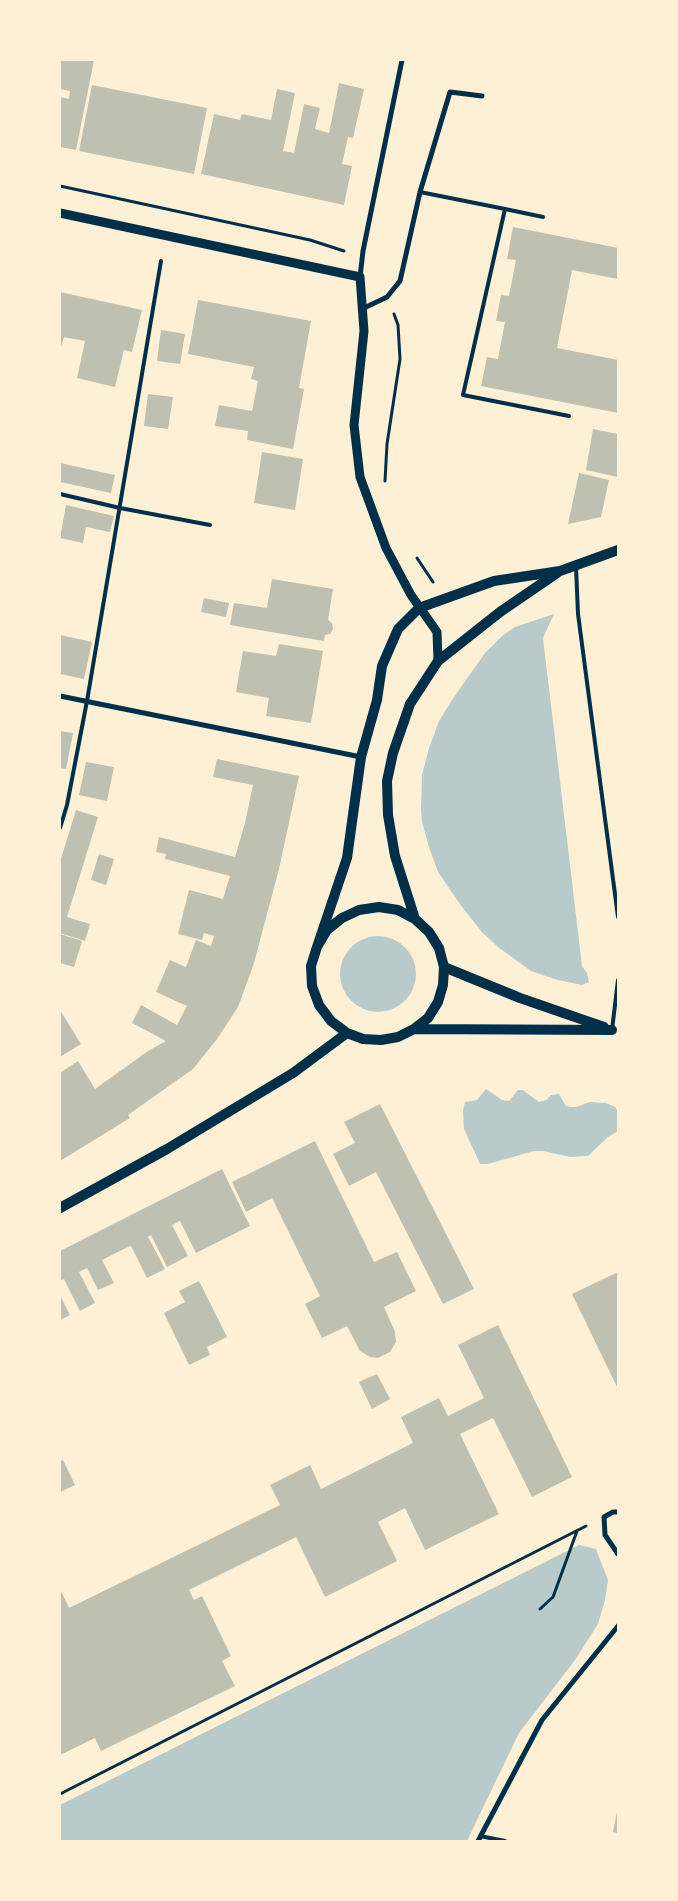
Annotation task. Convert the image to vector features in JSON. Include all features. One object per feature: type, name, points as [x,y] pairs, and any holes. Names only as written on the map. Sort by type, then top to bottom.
[{"type":"main road","points":[[317,947],[327,930],[342,918],[359,910],[378,907],[398,910],[415,918],[429,932],[439,948],[444,966],[443,985],[438,1002],[428,1018],[414,1030],[398,1037],[381,1040],[363,1039],[346,1033],[330,1021],[318,1005],[312,986],[311,966],[317,947],[347,858],[361,757],[377,700],[382,666],[398,629],[419,608],[494,581],[560,571],[618,550]]},
{"type":"main road","points":[[415,918],[395,856],[388,815],[387,781],[393,754],[410,704],[438,661],[500,612],[560,571]]},
{"type":"main road","points":[[444,966],[520,998],[615,1030]]},
{"type":"main road","points":[[414,1030],[615,1030]]},
{"type":"main road","points":[[60,1208],[167,1149],[293,1073],[346,1033]]},
{"type":"street","points":[[402,60],[361,266],[364,331],[354,425],[360,477],[386,548],[419,608],[437,632],[438,661]]},
{"type":"street","points":[[362,309],[387,296],[400,281],[420,192],[450,92],[482,96]]},
{"type":"street","points":[[60,213],[360,276]]},
{"type":"street","points":[[60,696],[361,757]]},
{"type":"street","points":[[618,1512],[604,1517],[605,1535],[618,1554]]},
{"type":"street","points":[[479,1839],[542,1720],[618,1626]]},
{"type":"lane","points":[[420,192],[543,217]]},
{"type":"lane","points":[[504,209],[463,395],[569,416]]},
{"type":"lane","points":[[60,828],[67,805],[87,701],[161,261]]},
{"type":"lane","points":[[60,494],[120,508],[210,525]]},
{"type":"lane","points":[[576,565],[578,614],[618,917]]},
{"type":"lane","points":[[615,1030],[618,980]]},
{"type":"lane","points":[[479,1839],[505,1841]]},
{"type":"path","points":[[60,186],[310,240],[342,250],[361,266]]},
{"type":"path","points":[[387,296],[398,325],[400,359],[387,444],[384,480],[387,488]]},
{"type":"path","points":[[414,554],[431,578]]},
{"type":"path","points":[[60,1794],[604,1517]]},
{"type":"path","points":[[540,1609],[553,1597],[576,1531]]},
{"type":"shaded area","points":[[554,614],[543,638],[582,966],[587,973],[589,982],[582,985],[558,980],[531,971],[498,947],[481,931],[438,872],[422,822],[421,809],[422,775],[429,748],[439,721],[452,700],[485,653],[502,636],[515,627]]},
{"type":"shaded area","points":[[371,936],[385,936],[399,942],[410,953],[416,967],[413,989],[405,1001],[385,1012],[371,1012],[357,1006],[346,995],[340,981],[340,967],[346,953],[357,942]]},
{"type":"shaded area","points":[[486,1089],[502,1100],[509,1101],[518,1090],[523,1090],[539,1102],[546,1100],[551,1095],[559,1094],[566,1106],[571,1107],[590,1102],[606,1103],[615,1107],[618,1111],[618,1131],[608,1137],[588,1156],[570,1157],[534,1151],[488,1164],[480,1164],[464,1129],[463,1110],[465,1102],[477,1100]]},
{"type":"shaded area","points":[[579,1545],[596,1549],[608,1580],[605,1600],[598,1624],[575,1660],[519,1733],[467,1841],[60,1841],[60,1805]]},
{"type":"building","points":[[61,60],[94,60],[76,150],[60,147],[60,97],[69,99],[70,91],[60,89]]},
{"type":"building","points":[[339,83],[364,89],[353,138],[348,137],[342,164],[352,166],[344,205],[201,174],[214,114],[240,120],[242,114],[271,120],[277,89],[295,93],[283,151],[294,153],[304,104],[320,108],[315,129],[329,133]]},
{"type":"building","points":[[92,85],[207,108],[194,174],[79,151]]},
{"type":"building","points":[[513,227],[618,248],[618,279],[572,270],[557,348],[618,360],[618,413],[481,386],[487,357],[498,359],[505,322],[496,321],[501,295],[509,296],[516,260],[507,259]]},
{"type":"building","points":[[60,292],[142,310],[132,352],[124,350],[115,387],[77,378],[85,341],[64,337],[60,350]]},
{"type":"building","points":[[198,300],[311,321],[299,388],[304,389],[293,449],[247,440],[248,431],[215,426],[219,405],[252,411],[258,381],[251,379],[254,367],[188,354]]},
{"type":"building","points":[[161,330],[185,334],[180,364],[157,361]]},
{"type":"building","points":[[148,394],[173,397],[168,429],[144,426]]},
{"type":"building","points":[[593,429],[618,434],[618,477],[586,470]]},
{"type":"building","points":[[262,452],[303,459],[295,510],[254,503]]},
{"type":"building","points":[[60,463],[115,475],[111,493],[60,482]]},
{"type":"building","points":[[579,473],[609,480],[601,517],[568,524]]},
{"type":"building","points":[[66,505],[114,516],[110,532],[86,527],[83,543],[60,538]]},
{"type":"building","points":[[272,579],[333,589],[328,620],[332,623],[333,629],[330,634],[325,635],[324,641],[230,625],[234,603],[267,608]]},
{"type":"building","points":[[204,598],[229,603],[226,617],[201,612]]},
{"type":"building","points":[[60,635],[92,642],[84,679],[60,674]]},
{"type":"building","points":[[279,644],[323,651],[311,723],[266,716],[269,698],[236,692],[243,651],[276,656]]},
{"type":"building","points":[[60,731],[73,733],[66,769],[60,768]]},
{"type":"building","points":[[217,759],[299,776],[279,869],[254,963],[238,1007],[217,1039],[193,1069],[128,1115],[130,1118],[60,1161],[60,1073],[78,1061],[95,1089],[148,1051],[166,1041],[132,1023],[141,1005],[177,1025],[187,1006],[156,992],[170,960],[186,967],[196,940],[211,946],[214,936],[204,933],[202,940],[178,934],[189,890],[223,899],[230,876],[165,859],[166,854],[156,852],[159,837],[235,857],[253,785],[213,777]]},
{"type":"building","points":[[86,762],[114,767],[107,801],[79,795]]},
{"type":"building","points":[[76,810],[98,817],[67,917],[90,924],[85,941],[60,933],[60,862]]},
{"type":"building","points":[[99,854],[114,859],[106,885],[91,880]]},
{"type":"building","points":[[60,934],[82,941],[74,967],[60,963]]},
{"type":"building","points":[[60,1010],[81,1044],[60,1057]]},
{"type":"building","points":[[380,1104],[474,1289],[443,1304],[376,1172],[349,1186],[333,1154],[355,1143],[344,1122]]},
{"type":"building","points":[[315,1141],[374,1262],[397,1252],[416,1291],[384,1307],[395,1332],[396,1342],[390,1352],[378,1358],[370,1357],[360,1351],[347,1326],[322,1338],[305,1304],[320,1296],[272,1198],[246,1212],[232,1182]]},
{"type":"building","points":[[222,1169],[250,1226],[196,1253],[180,1221],[172,1225],[188,1256],[167,1267],[151,1235],[148,1237],[165,1269],[147,1278],[131,1246],[128,1247],[102,1260],[114,1283],[98,1290],[87,1268],[79,1272],[95,1303],[80,1311],[64,1279],[60,1281],[60,1251]]},
{"type":"building","points":[[618,1272],[618,1389],[572,1294]]},
{"type":"building","points":[[199,1281],[227,1337],[207,1347],[210,1355],[189,1365],[164,1313],[185,1302],[179,1291]]},
{"type":"building","points":[[60,1295],[70,1315],[60,1320]]},
{"type":"building","points":[[498,1325],[572,1477],[532,1497],[493,1418],[460,1434],[499,1514],[425,1550],[405,1508],[378,1522],[397,1561],[325,1597],[296,1537],[189,1590],[194,1600],[202,1596],[231,1656],[222,1661],[235,1686],[101,1751],[95,1738],[60,1755],[60,1589],[69,1608],[280,1505],[270,1485],[310,1465],[321,1489],[413,1443],[401,1417],[439,1398],[448,1416],[484,1398],[458,1345]]},
{"type":"building","points":[[377,1374],[390,1399],[372,1409],[359,1382]]},
{"type":"building","points":[[63,1460],[75,1485],[60,1492],[60,1461]]},
{"type":"building","points":[[618,1812],[618,1833],[613,1832]]}]
